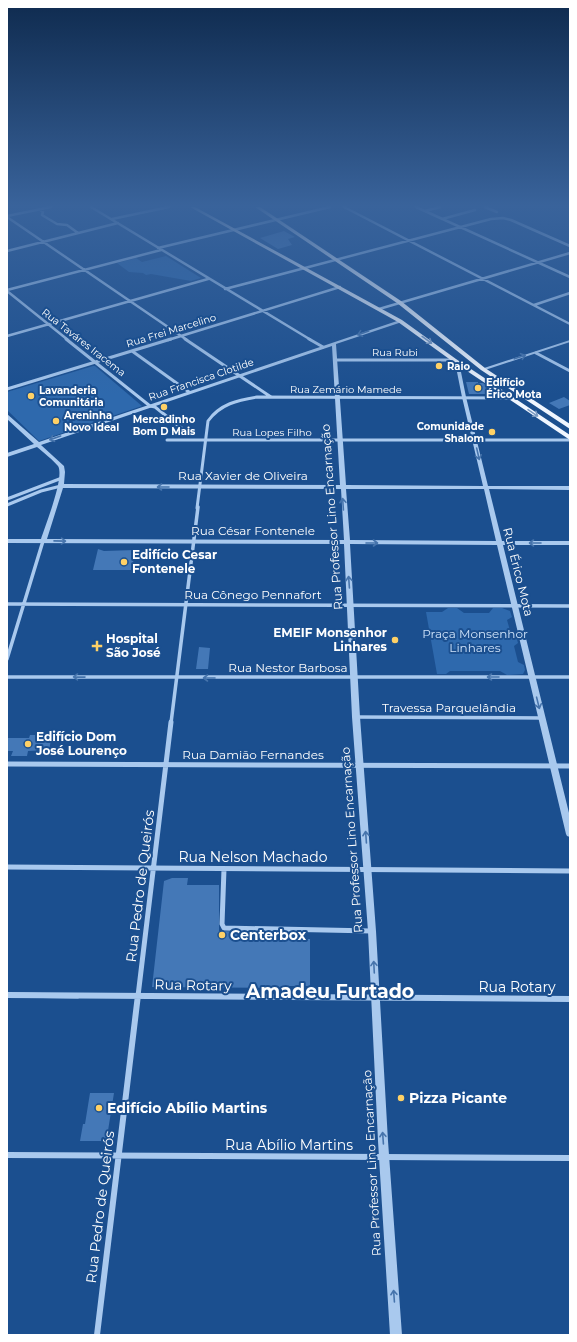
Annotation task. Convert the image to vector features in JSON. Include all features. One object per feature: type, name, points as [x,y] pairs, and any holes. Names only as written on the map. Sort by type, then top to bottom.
[{"type":"main road","points":[[307,270],[400,321],[570,439]]},
{"type":"main road","points":[[350,270],[399,302],[483,369],[570,427]]},
{"type":"street","points":[[7,291],[84,270],[271,397]]},
{"type":"street","points":[[193,270],[323,347]]},
{"type":"street","points":[[225,289],[293,270]]},
{"type":"street","points":[[464,270],[570,324]]},
{"type":"street","points":[[379,309],[399,302],[516,270]]},
{"type":"street","points":[[554,270],[570,277]]},
{"type":"street","points":[[7,336],[208,279]]},
{"type":"street","name":"Rua Frei Marcelino","points":[[7,389],[340,287]]},
{"type":"street","name":"Rua Taváres Iracema","points":[[7,291],[150,406],[155,407],[184,430]]},
{"type":"street","points":[[534,305],[570,293]]},
{"type":"street","name":"Rua Francisca Clotilde","points":[[7,455],[400,321]]},
{"type":"street","points":[[483,369],[570,341]]},
{"type":"street","name":"Rua Professor Lino Encarnação","points":[[334,343],[336,397],[351,606],[356,717],[361,765],[372,931],[384,1158],[396,1335]]},
{"type":"street","points":[[132,351],[189,392]]},
{"type":"street","points":[[536,352],[570,371]]},
{"type":"street","name":"Rua Rubi","points":[[335,360],[456,361]]},
{"type":"street","name":"Rua Érico Mota","points":[[456,361],[570,834]]},
{"type":"street","name":"Rua Zemário Mamede","points":[[207,440],[208,421],[212,414],[230,404],[245,399],[271,397],[510,398]]},
{"type":"street","points":[[7,416],[36,445],[62,466],[63,471],[60,486],[7,659]]},
{"type":"street","name":"Rua Lopes Filho","points":[[167,440],[570,439]]},
{"type":"street","name":"Rua Pedro de Queirós","points":[[98,1335],[118,1156],[207,440]]},
{"type":"street","points":[[7,499],[62,478]]},
{"type":"street","points":[[7,505],[31,495],[60,486]]},
{"type":"street","name":"Rua Xavier de Oliveira","points":[[60,486],[570,488]]},
{"type":"street","points":[[28,491],[31,495]]},
{"type":"street","name":"Rua César Fontenele","points":[[7,541],[570,543]]},
{"type":"street","name":"Rua Cônego Pennafort","points":[[7,604],[570,606]]},
{"type":"street","name":"Rua Nestor Barbosa","points":[[7,677],[570,677]]},
{"type":"street","name":"Travessa Parquelândia","points":[[356,717],[542,718]]},
{"type":"street","name":"Rua Damião Fernandes","points":[[7,764],[570,766]]},
{"type":"street","name":"Rua Nelson Machado","points":[[7,867],[570,871]]},
{"type":"street","points":[[224,869],[222,924],[224,928],[372,931]]},
{"type":"street","name":"Rua Rotary","points":[[7,995],[570,999]]},
{"type":"street","name":"Rua Abílio Martins","points":[[7,1155],[570,1158]]},
{"type":"green space","points":[[126,270],[188,270],[201,278],[191,281],[129,272]]},
{"type":"green space","points":[[95,366],[142,406],[39,441],[7,410],[7,392]]},
{"type":"green space","name":"Praça Monsenhor Linhares","points":[[448,608],[457,608],[464,613],[489,613],[493,608],[502,608],[510,611],[512,617],[507,620],[511,634],[516,636],[518,643],[514,646],[518,662],[524,665],[525,670],[523,674],[507,675],[500,671],[450,671],[446,674],[437,674],[426,612],[442,612]]},
{"type":"building","name":"Edifício Érico Mota","points":[[466,382],[483,383],[498,394],[469,394]]},
{"type":"building","points":[[564,397],[570,401],[570,405],[559,409],[549,403]]},
{"type":"building","name":"Edifício Cesar Fontenele","points":[[98,549],[104,551],[135,550],[132,570],[93,570]]},
{"type":"building","points":[[199,647],[210,648],[208,669],[196,669]]},
{"type":"building","name":"Edifício Dom José Lourenço","points":[[30,735],[52,735],[49,750],[28,751],[27,756],[11,756],[13,751],[7,751],[7,738],[29,738]]},
{"type":"building","name":"Centerbox","points":[[172,878],[188,878],[187,885],[219,885],[219,931],[285,933],[285,939],[310,939],[310,986],[285,986],[285,988],[152,987],[164,881]]},
{"type":"building","name":"Edifício Abílio Martins","points":[[90,1093],[114,1093],[107,1137],[103,1141],[80,1141],[83,1124],[85,1124]]},
{"type":"place","name":"Raio","points":[[439,366]]},
{"type":"place","name":"Edifício Érico Mota","points":[[478,388]]},
{"type":"place","name":"Lavanderia Comunitária","points":[[31,396]]},
{"type":"place","name":"Mercadinho Bom D Mais","points":[[164,407]]},
{"type":"place","name":"Areninha Novo Ideal","points":[[56,421]]},
{"type":"place","name":"Comunidade Shalom","points":[[492,432]]},
{"type":"place","name":"Edifício Cesar Fontenele","points":[[124,562]]},
{"type":"place","name":"EMEIF Monsenhor Linhares","points":[[395,640]]},
{"type":"place","name":"Hospital São José","points":[[97,646]]},
{"type":"place","name":"Edifício Dom José Lourenço","points":[[28,744]]},
{"type":"place","name":"Centerbox","points":[[222,935]]},
{"type":"place","name":"Pizza Picante","points":[[401,1098]]},
{"type":"place","name":"Edifício Abílio Martins","points":[[99,1108]]},
{"type":"district","name":"Amadeu Furtado","points":[[330,991]]}]
